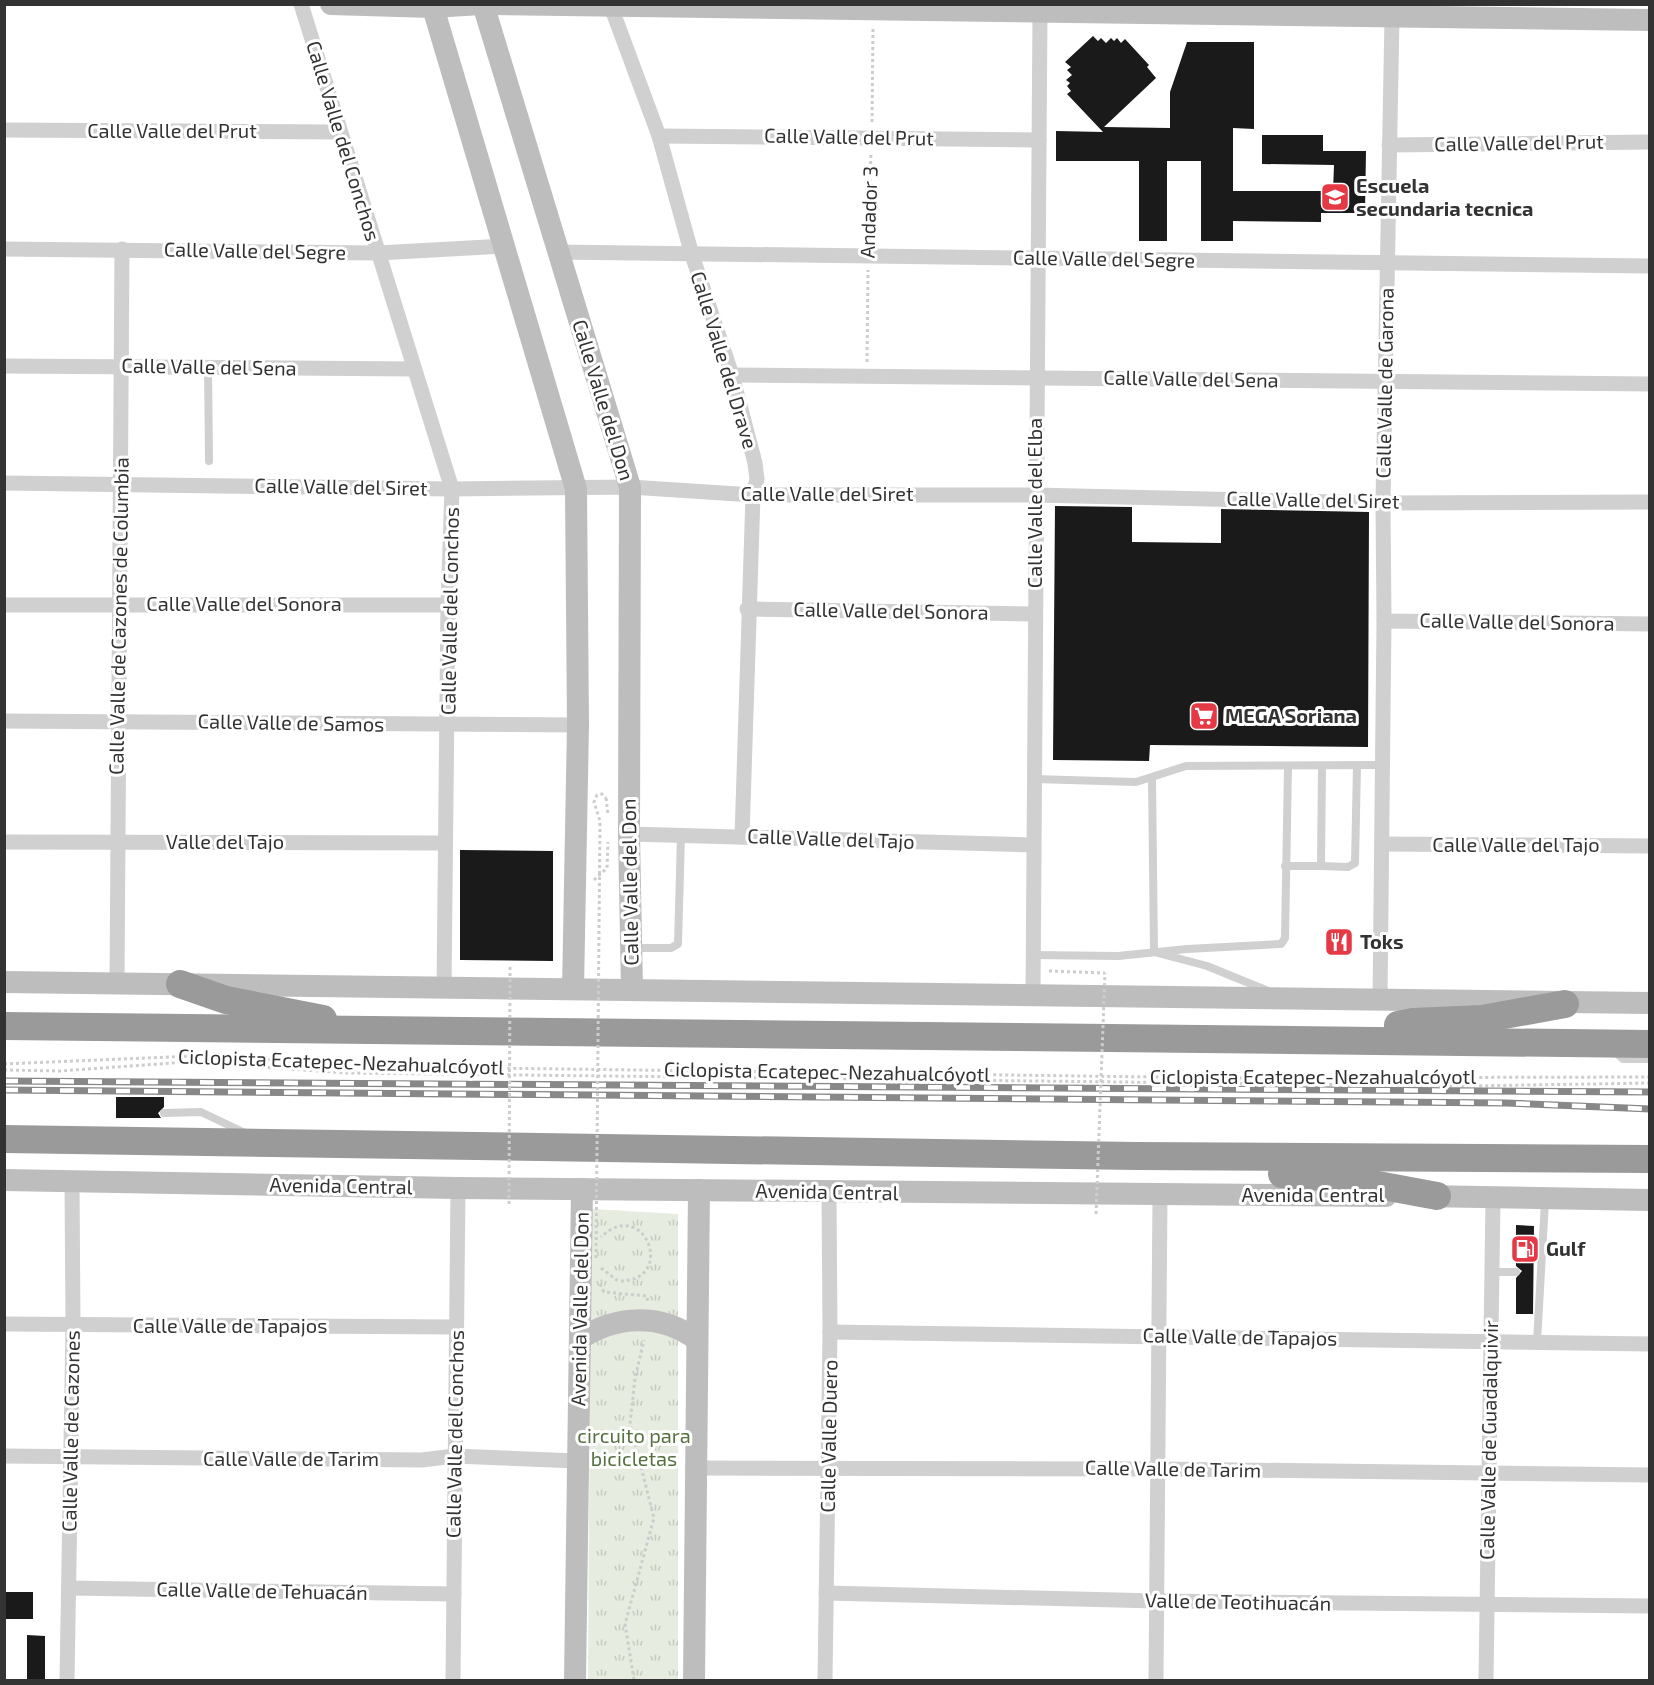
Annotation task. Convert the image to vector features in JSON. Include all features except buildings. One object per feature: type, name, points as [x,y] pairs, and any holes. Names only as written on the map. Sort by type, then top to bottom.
[{"type":"highway","points":[[180,984],[226,999],[294,1011],[369,1031]]},
{"type":"highway","points":[[1340,1039],[1413,1022],[1482,1019],[1565,1004]]},
{"type":"highway","points":[[4,1026],[1650,1044]]},
{"type":"highway","name":"Avenida Central","points":[[4,1139],[1137,1156],[1650,1159]]},
{"type":"highway","points":[[1137,1156],[1222,1170],[1340,1178],[1437,1196]]},
{"type":"street","name":"Calle Valle del Conchos","points":[[301,4],[339,132],[453,489],[448,605],[444,988]]},
{"type":"street","points":[[331,4],[432,6],[482,4]]},
{"type":"street","name":"Calle Valle del Don","points":[[482,4],[630,487],[618,836],[630,948],[632,990]]},
{"type":"street","points":[[488,4],[874,10],[957,7],[1040,11],[1308,11],[1392,17],[1650,20]]},
{"type":"street","name":"Calle Valle del Drave","points":[[610,5],[659,136],[692,255],[732,375],[755,463],[757,479],[753,495],[747,609],[742,837]]},
{"type":"street","points":[[432,6],[576,489],[578,725],[573,989]]},
{"type":"street","name":"Calle Valle del Elba","points":[[1033,994],[1040,11]]},
{"type":"street","name":"Calle Valle de Garona","points":[[1380,1001],[1383,503],[1392,17]]},
{"type":"street","name":"Calle Valle del Prut","points":[[4,130],[339,132]]},
{"type":"street","name":"Calle Valle del Prut","points":[[659,136],[872,136],[1039,140]]},
{"type":"street","name":"Calle Valle del Prut","points":[[1389,145],[1650,142]]},
{"type":"street","name":"Calle Valle del Segre","points":[[4,249],[378,253],[505,246]]},
{"type":"street","name":"Calle Valle de Cazones de Columbia","points":[[117,983],[116,842],[122,249]]},
{"type":"street","name":"Calle Valle del Segre","points":[[558,252],[1650,266]]},
{"type":"street","name":"Calle Valle del Sena","points":[[4,366],[414,369]]},
{"type":"street","name":"Calle Valle del Sena","points":[[732,375],[1036,376],[1650,384]]},
{"type":"street","name":"Calle Valle del Siret","points":[[4,483],[453,489],[630,487],[753,495],[1035,495],[1383,503],[1650,502]]},
{"type":"street","name":"Calle Valle del Sonora","points":[[4,604],[448,605]]},
{"type":"street","name":"Calle Valle del Sonora","points":[[747,609],[1035,614]]},
{"type":"street","name":"Calle Valle del Sonora","points":[[1384,621],[1650,624]]},
{"type":"street","name":"Calle Valle de Samos","points":[[4,721],[578,725]]},
{"type":"street","name":"Calle Valle del Tajo","points":[[618,836],[1033,845]]},
{"type":"street","name":"Valle del Tajo","points":[[4,842],[445,843]]},
{"type":"street","name":"Calle Valle del Tajo","points":[[1382,844],[1650,846]]},
{"type":"street","points":[[4,982],[1033,994],[1565,1004],[1650,1003]]},
{"type":"street","name":"Avenida Central","points":[[4,1180],[458,1188],[1437,1196],[1493,1199],[1650,1200]]},
{"type":"street","name":"Calle Valle de Cazones","points":[[67,1680],[73,1325],[72,1181]]},
{"type":"street","name":"Calle Valle del Conchos","points":[[453,1680],[458,1188]]},
{"type":"street","name":"Avenida Valle del Don","points":[[575,1680],[582,1189]]},
{"type":"street","points":[[694,1680],[699,1190]]},
{"type":"street","name":"Calle Valle Duero","points":[[825,1680],[829,1466],[829,1192]]},
{"type":"street","points":[[1156,1680],[1160,1195]]},
{"type":"street","name":"Calle Valle de Guadalquivir","points":[[1486,1680],[1485,1604],[1493,1199]]},
{"type":"street","points":[[580,1339],[594,1330],[614,1323],[648,1320],[684,1330],[697,1340]]},
{"type":"street","name":"Calle Valle de Tapajos","points":[[4,1324],[456,1327]]},
{"type":"street","name":"Calle Valle de Tapajos","points":[[830,1332],[1650,1344]]},
{"type":"street","name":"Calle Valle de Tarim","points":[[4,1456],[422,1460],[454,1456],[577,1461]]},
{"type":"street","name":"Calle Valle de Tarim","points":[[697,1468],[829,1466],[1650,1475]]},
{"type":"street","name":"Calle Valle de Tehuacán","points":[[69,1588],[454,1594]]},
{"type":"street","name":"Valle de Teotihuacán","points":[[826,1593],[1157,1601],[1650,1606]]},
{"type":"lane","points":[[208,367],[209,461]]},
{"type":"lane","points":[[1285,866],[1348,867],[1355,863],[1357,765]]},
{"type":"lane","points":[[1033,779],[1118,782],[1152,778],[1186,766],[1382,765]]},
{"type":"lane","points":[[1032,955],[1118,956],[1281,944],[1285,938],[1288,766]]},
{"type":"lane","points":[[1321,866],[1322,766]]},
{"type":"lane","points":[[1152,778],[1154,952]]},
{"type":"lane","points":[[630,948],[671,948],[678,944],[681,836]]},
{"type":"lane","points":[[1154,952],[1207,966],[1286,998]]},
{"type":"lane","points":[[1604,1044],[1623,1059],[1650,1059]]},
{"type":"lane","points":[[164,1113],[201,1113],[264,1142]]},
{"type":"lane","points":[[1537,1342],[1538,1273],[1545,1199]]},
{"type":"lane","points":[[1492,1272],[1516,1272]]},
{"type":"path","name":"Andador 3","points":[[867,377],[874,10]]},
{"type":"path","points":[[596,1272],[593,1247],[608,1231],[615,1227],[624,1226],[640,1231],[650,1244],[651,1261],[642,1275],[626,1281],[618,1281],[604,1273],[596,1258],[600,821],[594,802],[597,795],[602,794],[606,798],[609,818]]},
{"type":"path","points":[[592,881],[607,868],[618,836]]},
{"type":"path","points":[[509,1204],[510,967]]},
{"type":"path","points":[[1064,972],[1105,974],[1096,1214]]},
{"type":"path","name":"Ciclopista Ecatepec-Nezahualcóyotl","points":[[4,1064],[216,1055],[339,1066],[1207,1077],[1650,1077]]},
{"type":"path","points":[[4,1070],[60,1071],[188,1062],[347,1073],[1467,1086],[1650,1083]]},
{"type":"path","points":[[598,1281],[604,1292],[647,1296],[648,1320],[635,1378],[630,1424],[654,1518],[626,1624],[634,1680]]},
{"type":"green space","name":"circuito para bicicletas","points":[[591,1209],[678,1214],[678,1680],[588,1680]]},
{"type":"railway","points":[[4,1081],[1650,1092]]},
{"type":"railway","points":[[4,1090],[1506,1103],[1650,1109]]},
{"type":"place","name":"Escuela secundaria tecnica","points":[[1335,197]]},
{"type":"place","name":"MEGA Soriana","points":[[1204,716]]},
{"type":"place","name":"Toks","points":[[1339,942]]},
{"type":"place","name":"Gulf","points":[[1525,1249]]}]
